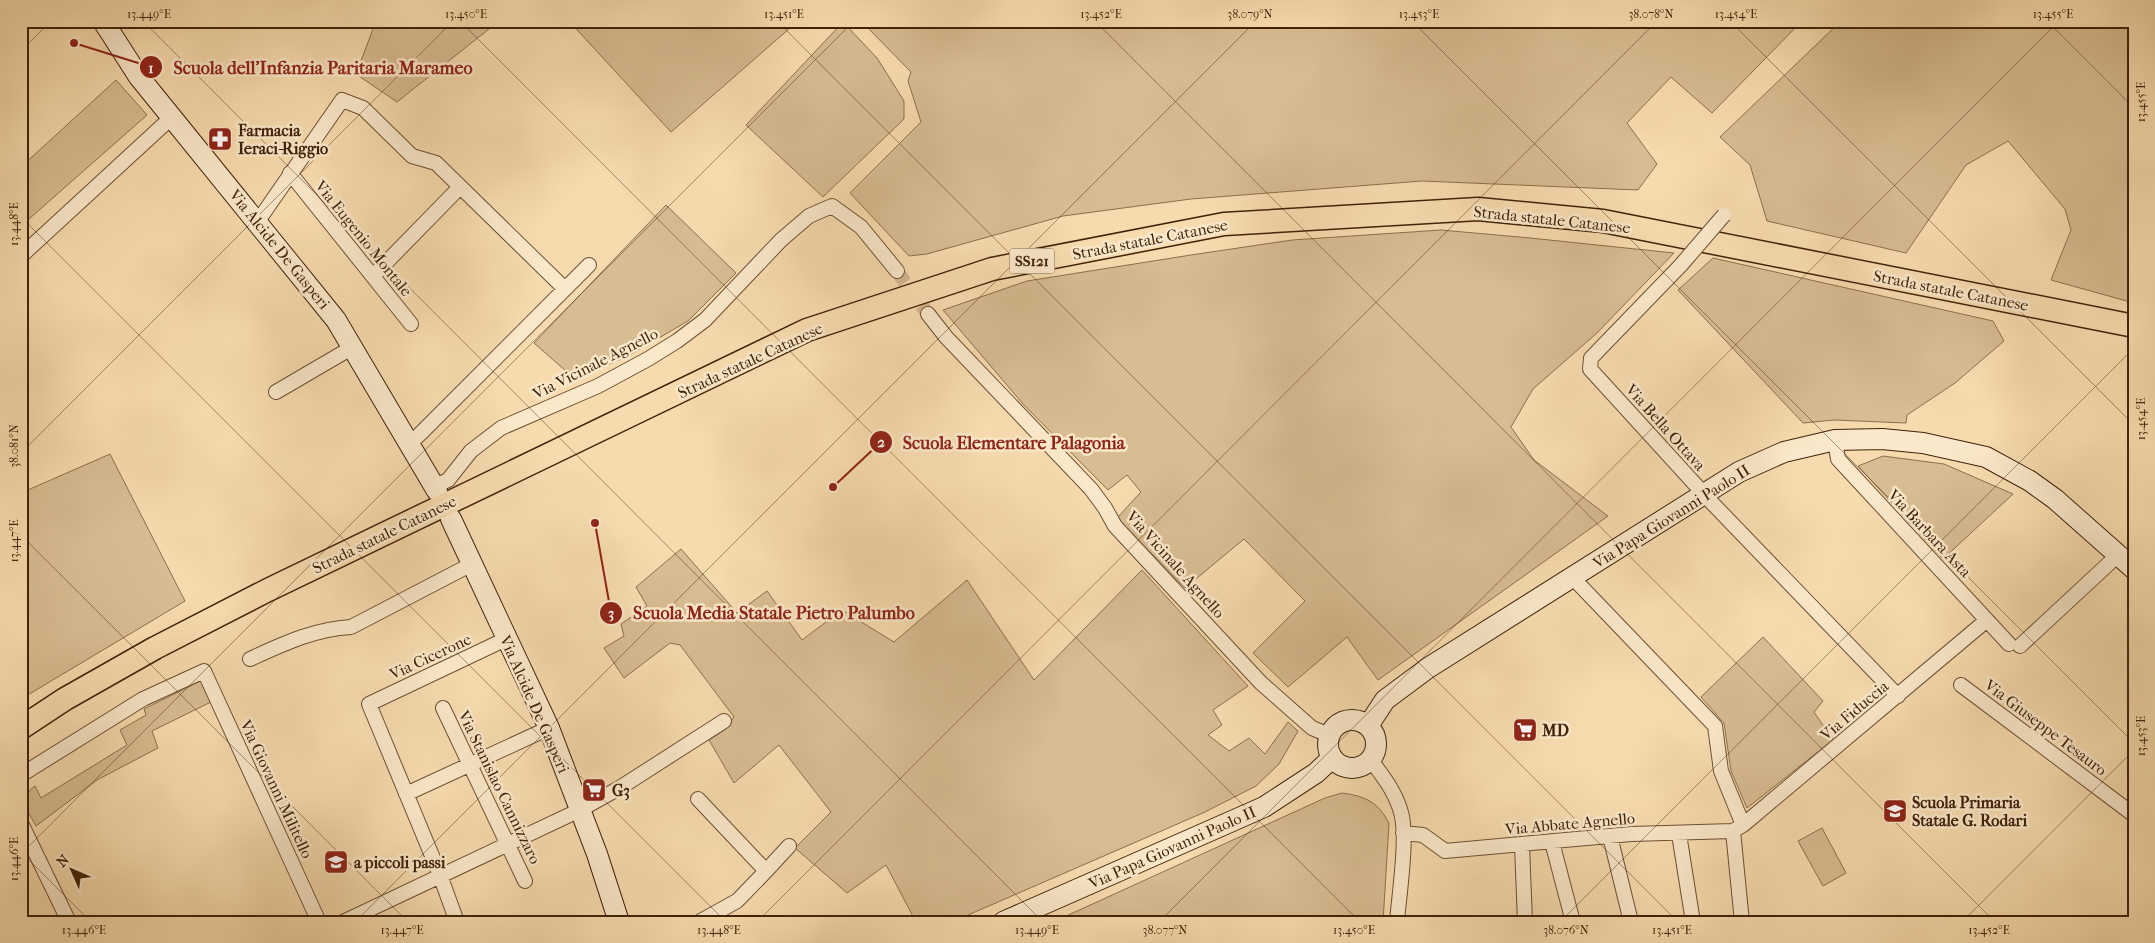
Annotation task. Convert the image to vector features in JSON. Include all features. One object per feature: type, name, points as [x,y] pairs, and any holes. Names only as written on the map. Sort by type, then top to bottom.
[{"type":"main road","name":"Strada statale Catanese","points":[[21,728],[65,698],[138,657],[260,595],[807,330],[992,269],[1224,224],[1478,209],[1603,221],[2134,326]]},
{"type":"street","name":"Via Alcide De Gasperi","points":[[102,21],[139,77],[258,221],[336,320],[436,488]]},
{"type":"street","points":[[258,221],[342,100],[362,108],[412,156],[436,163],[565,289]]},
{"type":"street","points":[[21,256],[172,117]]},
{"type":"street","name":"Via Eugenio Montale","points":[[290,173],[411,324]]},
{"type":"street","points":[[373,276],[460,187]]},
{"type":"street","name":"Via Vicinale Agnello","points":[[436,488],[448,480],[471,451],[501,428],[598,386],[648,360],[677,341],[705,320],[780,240],[809,216],[832,206],[861,227],[897,271]]},
{"type":"street","name":"Via Bella Ottava","points":[[1724,215],[1682,265],[1592,358],[1590,369],[1704,494],[1898,696]]},
{"type":"street","points":[[409,442],[418,436],[589,264]]},
{"type":"street","name":"Via Vicinale Agnello","points":[[928,314],[946,337],[1090,489],[1120,532],[1261,683],[1312,728],[1329,735]]},
{"type":"street","points":[[276,392],[352,347]]},
{"type":"street","name":"Via Papa Giovanni Paolo II","points":[[1368,726],[1385,700],[1428,668],[1739,472],[1784,452],[1835,440],[1882,439],[1923,444],[1986,458],[2030,481],[2055,499],[2134,568]]},
{"type":"street","name":"Via Barbara Asta","points":[[1835,440],[1838,459],[1986,620],[2014,646],[2118,555]]},
{"type":"street","name":"Via Alcide De Gasperi","points":[[450,519],[549,728],[619,922]]},
{"type":"street","points":[[250,659],[288,641],[330,628],[351,627],[472,564]]},
{"type":"street","points":[[1572,577],[1715,726],[1721,771],[1738,828],[1742,922]]},
{"type":"street","name":"Via Fiduccia","points":[[1738,828],[1898,696],[1986,620]]},
{"type":"street","name":"Via Cicerone","points":[[406,794],[369,704],[506,639]]},
{"type":"street","name":"Via Giovanni Militello","points":[[21,775],[143,699],[204,671],[319,922]]},
{"type":"street","name":"Via Giuseppe Tesauro","points":[[1961,685],[2134,814]]},
{"type":"street","name":"Via Stanislao Cannizzaro","points":[[443,708],[526,881]]},
{"type":"street","points":[[343,922],[580,810],[621,787],[724,721]]},
{"type":"street","points":[[1346,721],[1361,722],[1368,726],[1372,732],[1375,744],[1370,759],[1358,767],[1352,768],[1338,763],[1332,758],[1329,751],[1329,735],[1339,724],[1346,721]]},
{"type":"street","points":[[457,922],[440,875],[406,794],[549,728]]},
{"type":"street","name":"Via Papa Giovanni Paolo II","points":[[1003,922],[1264,807],[1316,773],[1332,758]]},
{"type":"street","points":[[1370,759],[1391,787],[1401,810],[1403,833],[1397,922]]},
{"type":"street","points":[[698,799],[766,871]]},
{"type":"street","points":[[21,822],[69,922]]},
{"type":"street","name":"Via Abbate Agnello","points":[[1403,833],[1423,835],[1445,851],[1610,836],[1679,834],[1738,828]]},
{"type":"street","points":[[1679,834],[1693,922]]},
{"type":"street","points":[[1610,836],[1631,922]]},
{"type":"street","points":[[1552,842],[1573,922]]},
{"type":"street","points":[[1522,845],[1525,922]]},
{"type":"street","points":[[699,922],[736,901],[790,846]]},
{"type":"shaded area","points":[[376,21],[499,21],[397,102],[356,74]]},
{"type":"shaded area","points":[[569,21],[798,21],[671,132]]},
{"type":"shaded area","points":[[867,21],[1802,21],[1712,113],[1671,77],[1627,123],[1657,164],[1638,190],[1422,181],[1191,199],[1063,216],[927,254],[909,256],[850,193],[921,122],[908,81],[911,72],[864,24]]},
{"type":"shaded area","points":[[1841,21],[2134,21],[2134,303],[2051,280],[2071,230],[2065,209],[2008,141],[1966,165],[1906,253],[1767,221],[1750,165],[1720,137]]},
{"type":"shaded area","points":[[843,22],[877,58],[904,101],[904,119],[823,197],[746,125]]},
{"type":"shaded area","points":[[116,80],[147,115],[21,226],[21,167]]},
{"type":"shaded area","points":[[666,205],[736,273],[688,321],[628,356],[575,379],[534,343]]},
{"type":"shaded area","points":[[1441,230],[1674,253],[1597,333],[1533,389],[1511,427],[1534,460],[1608,516],[1378,680],[1347,637],[1288,687],[1253,653],[1305,601],[1244,539],[1185,588],[1117,518],[1141,492],[1127,475],[1108,490],[1023,404],[943,310],[1027,281],[1292,240]]},
{"type":"shaded area","points":[[1713,258],[1993,321],[2004,341],[1955,383],[1907,415],[1906,423],[1834,420],[1803,423],[1678,290]]},
{"type":"shaded area","points":[[110,454],[185,601],[21,699],[21,493]]},
{"type":"shaded area","points":[[1883,456],[1944,464],[2013,494],[1943,559],[1858,466]]},
{"type":"shaded area","points":[[681,549],[737,613],[767,591],[802,640],[842,610],[894,642],[967,580],[1034,680],[1142,570],[1248,686],[1213,710],[1222,725],[1208,735],[1229,751],[1249,738],[1265,754],[1288,722],[1298,731],[1279,764],[1256,786],[1205,812],[952,922],[916,922],[886,865],[847,893],[795,848],[831,812],[779,745],[734,783],[709,740],[726,729],[734,717],[680,645],[670,643],[624,678],[604,648],[624,636],[621,624],[647,606],[636,587]]},
{"type":"shaded area","points":[[1763,637],[1823,701],[1814,712],[1833,740],[1747,808],[1731,771],[1724,723],[1701,697]]},
{"type":"shaded area","points":[[200,681],[211,687],[217,699],[152,731],[158,748],[97,780],[36,826],[25,805],[26,796],[29,791],[35,786],[41,798],[127,745],[120,730],[146,715],[144,709]]},
{"type":"shaded area","points":[[1342,793],[1358,796],[1370,801],[1380,810],[1389,823],[1383,922],[1053,922],[1325,798]]},
{"type":"shaded area","points":[[1822,828],[1846,873],[1823,886],[1798,841]]},
{"type":"tunnel","points":[[897,271],[928,314]]},
{"type":"place","name":"Scuola dell'Infanzia Paritaria Marameo","points":[[74,43]]},
{"type":"place","name":"Farmacia Ieraci-Riggio","points":[[220,139]]},
{"type":"place","name":"Scuola Elementare Palagonia","points":[[833,487]]},
{"type":"place","name":"Scuola Media Statale Pietro Palumbo","points":[[595,523]]},
{"type":"place","name":"MD","points":[[1525,730]]},
{"type":"place","name":"G3","points":[[594,790]]},
{"type":"place","name":"Scuola Primaria Statale G. Rodari","points":[[1895,811]]},
{"type":"place","name":"a piccoli passi","points":[[336,862]]}]
